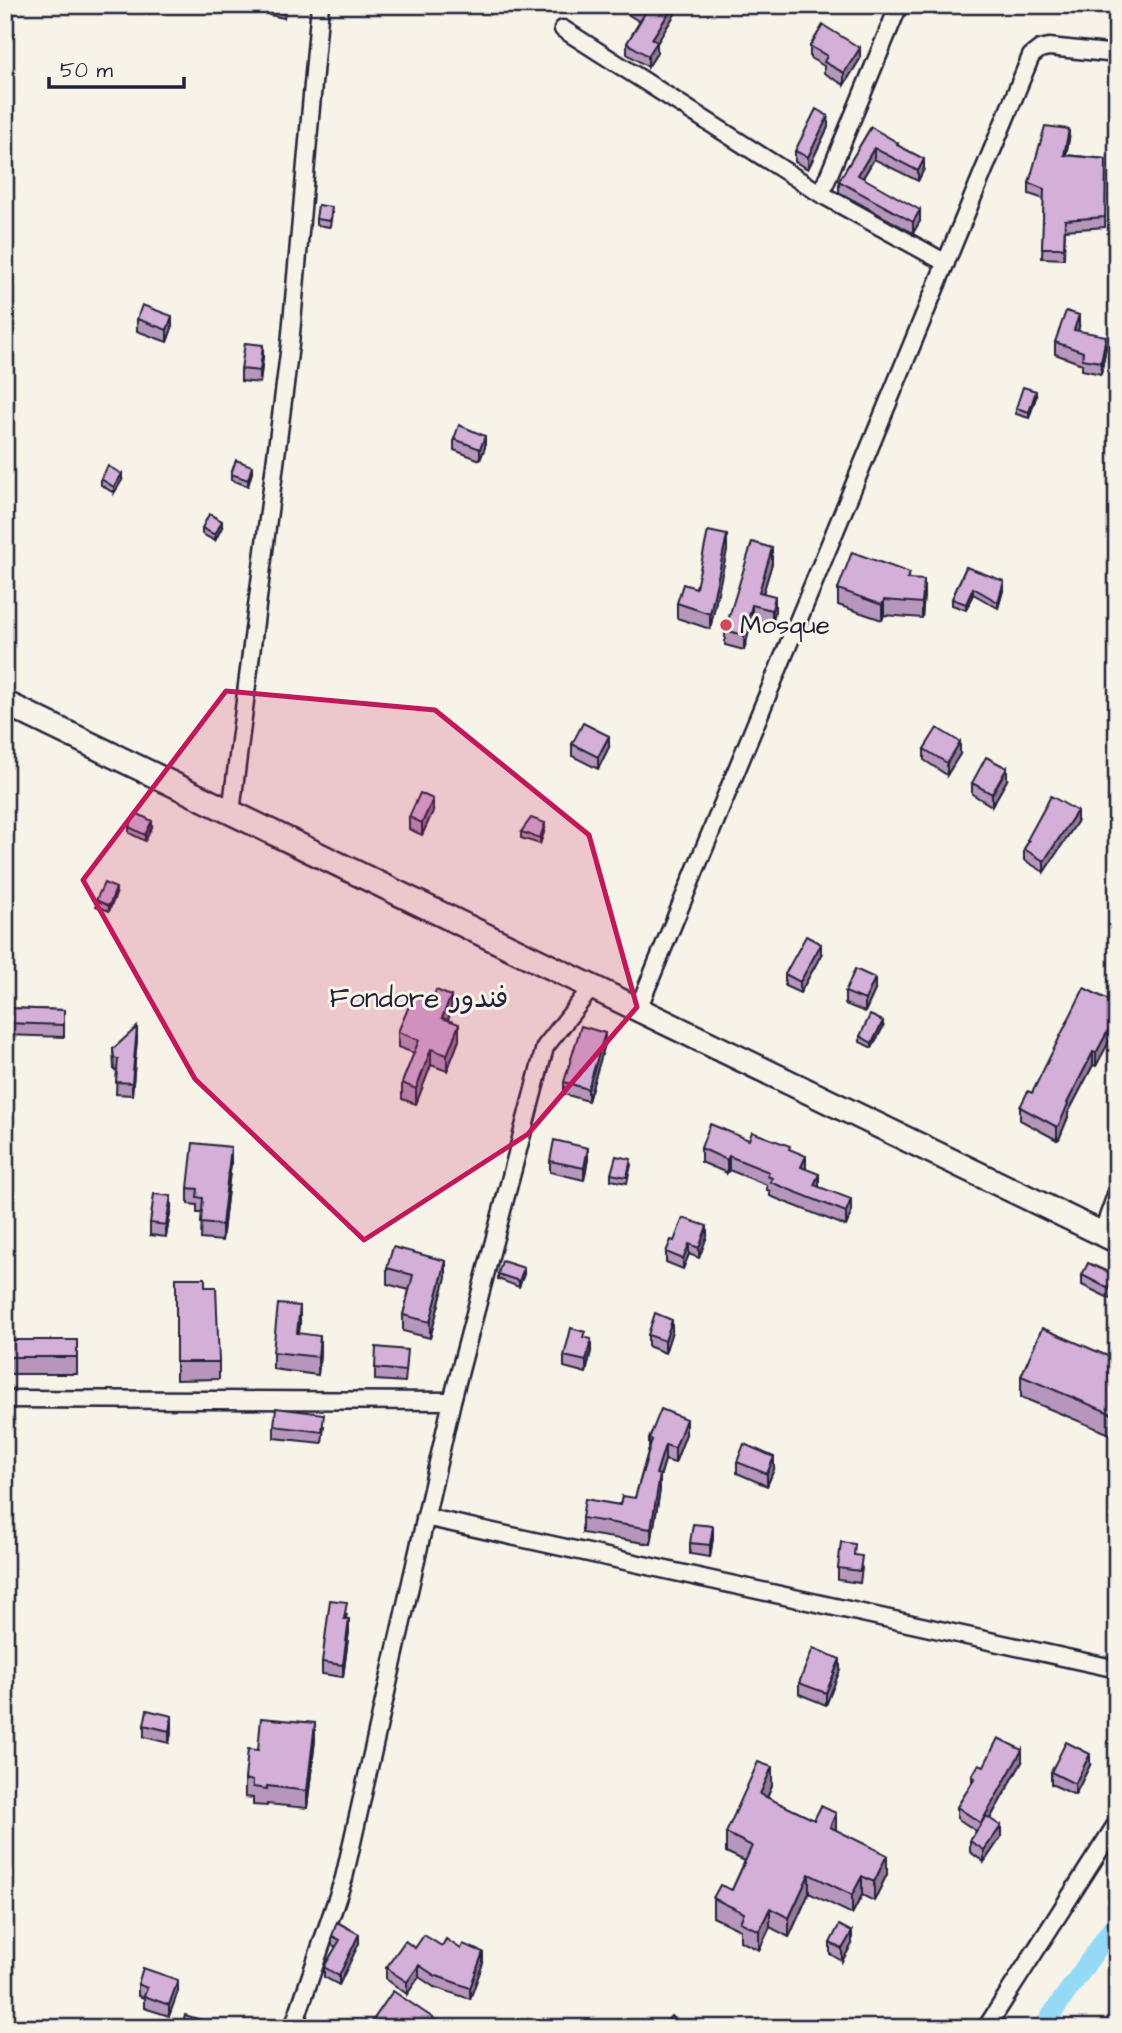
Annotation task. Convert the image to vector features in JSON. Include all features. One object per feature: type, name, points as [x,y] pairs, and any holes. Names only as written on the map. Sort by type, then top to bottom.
[{"type":"main road","points":[[5,703],[1109,1237]]},
{"type":"street","points":[[231,812],[289,345],[320,5]]},
{"type":"street","points":[[821,194],[899,5]]},
{"type":"street","points":[[563,29],[821,194],[946,263]]},
{"type":"street","points":[[638,1009],[1031,56],[1040,49],[1049,47],[1117,54]]},
{"type":"street","points":[[293,2028],[344,1878],[452,1401],[545,1047],[592,987]]},
{"type":"street","points":[[1109,1237],[1117,1192]]},
{"type":"street","points":[[5,1399],[452,1401]]},
{"type":"street","points":[[425,1517],[1117,1669]]},
{"type":"street","points":[[986,2028],[1117,1823]]},
{"type":"highlighted area","points":[[226,691],[435,710],[589,835],[637,1007],[528,1134],[364,1240],[195,1079],[83,880]]},
{"type":"building","points":[[269,5],[285,5],[284,12],[269,10]]},
{"type":"building","points":[[632,5],[674,5],[652,39],[657,42],[648,56],[627,43],[645,13]]},
{"type":"building","points":[[823,25],[860,48],[844,73],[824,62],[827,56],[810,46]]},
{"type":"building","points":[[816,109],[828,116],[808,157],[795,151]]},
{"type":"building","points":[[1045,126],[1069,129],[1064,155],[1106,159],[1105,217],[1065,220],[1064,248],[1042,248],[1044,189],[1029,183]]},
{"type":"building","points":[[871,127],[924,159],[918,171],[874,148],[858,175],[920,210],[913,222],[839,181]]},
{"type":"building","points":[[318,205],[332,207],[330,221],[316,219]]},
{"type":"building","points":[[142,305],[172,316],[167,330],[137,319]]},
{"type":"building","points":[[1066,311],[1079,315],[1074,330],[1106,336],[1101,362],[1082,359],[1083,352],[1055,342]]},
{"type":"building","points":[[245,343],[263,345],[260,371],[241,369]]},
{"type":"building","points":[[1023,387],[1036,391],[1029,412],[1016,408]]},
{"type":"building","points":[[459,425],[485,436],[480,449],[454,439]]},
{"type":"building","points":[[236,460],[252,466],[248,480],[231,474]]},
{"type":"building","points":[[108,466],[122,474],[114,487],[101,479]]},
{"type":"building","points":[[209,514],[222,521],[215,535],[202,528]]},
{"type":"building","points":[[708,531],[727,535],[710,614],[677,603],[683,584],[696,588]]},
{"type":"building","points":[[752,542],[772,548],[759,592],[775,596],[772,610],[752,605],[744,635],[725,630]]},
{"type":"building","points":[[852,552],[910,573],[907,579],[924,580],[922,603],[884,600],[882,605],[838,589]]},
{"type":"building","points":[[966,567],[1004,581],[998,602],[973,588],[966,604],[952,599]]},
{"type":"building","points":[[583,723],[609,736],[598,757],[572,744]]},
{"type":"building","points":[[937,728],[960,742],[947,763],[924,749]]},
{"type":"building","points":[[986,757],[1007,768],[992,794],[972,783]]},
{"type":"building","points":[[420,793],[433,799],[422,823],[409,817]]},
{"type":"building","points":[[1051,796],[1077,811],[1044,861],[1024,849]]},
{"type":"building","points":[[1117,799],[1117,822],[1107,818]]},
{"type":"building","points":[[136,813],[152,821],[145,835],[129,827]]},
{"type":"building","points":[[531,818],[545,823],[540,838],[521,832]]},
{"type":"building","points":[[104,883],[116,888],[109,906],[96,900]]},
{"type":"building","points":[[806,936],[821,944],[800,982],[785,974]]},
{"type":"building","points":[[855,969],[875,978],[865,1000],[845,992]]},
{"type":"building","points":[[1084,988],[1117,1004],[1117,1014],[1096,1053],[1093,1052],[1057,1127],[1020,1107],[1028,1091],[1032,1093]]},
{"type":"building","points":[[436,990],[451,996],[442,1018],[459,1024],[447,1055],[431,1049],[416,1089],[402,1083],[419,1040],[398,1032],[414,994],[432,1001]]},
{"type":"building","points":[[5,1008],[64,1010],[64,1025],[5,1023]]},
{"type":"building","points":[[870,1015],[883,1021],[872,1043],[860,1036]]},
{"type":"building","points":[[581,1026],[605,1033],[588,1089],[564,1082]]},
{"type":"building","points":[[137,1027],[132,1083],[116,1082],[118,1059],[114,1058],[113,1049]]},
{"type":"building","points":[[710,1124],[749,1140],[752,1132],[790,1146],[789,1149],[806,1156],[801,1167],[819,1174],[814,1185],[851,1199],[846,1212],[770,1182],[772,1178],[767,1176],[769,1172],[729,1156],[727,1160],[701,1148]]},
{"type":"building","points":[[554,1140],[588,1148],[584,1168],[550,1161]]},
{"type":"building","points":[[193,1143],[231,1147],[222,1225],[201,1223],[203,1198],[197,1197],[198,1189],[188,1188]]},
{"type":"building","points":[[616,1156],[631,1159],[627,1177],[611,1174]]},
{"type":"building","points":[[154,1194],[171,1196],[166,1225],[150,1223]]},
{"type":"building","points":[[683,1218],[707,1226],[699,1248],[689,1244],[683,1259],[666,1252],[671,1240],[674,1241]]},
{"type":"building","points":[[393,1247],[446,1261],[430,1322],[403,1315],[413,1275],[387,1268]]},
{"type":"building","points":[[502,1261],[524,1268],[519,1281],[498,1274]]},
{"type":"building","points":[[1088,1263],[1117,1276],[1117,1293],[1082,1275]]},
{"type":"building","points":[[176,1278],[205,1278],[205,1287],[216,1287],[219,1362],[176,1362]]},
{"type":"building","points":[[278,1304],[300,1306],[297,1333],[320,1336],[318,1357],[273,1352]]},
{"type":"building","points":[[655,1313],[672,1320],[665,1341],[648,1335]]},
{"type":"building","points":[[571,1328],[585,1332],[583,1337],[591,1339],[586,1361],[564,1356]]},
{"type":"building","points":[[1042,1328],[1117,1360],[1117,1416],[1021,1376]]},
{"type":"building","points":[[5,1340],[77,1340],[77,1357],[5,1357]]},
{"type":"building","points":[[376,1347],[407,1350],[405,1371],[375,1368]]},
{"type":"building","points":[[276,1408],[324,1414],[322,1432],[274,1426]]},
{"type":"building","points":[[661,1409],[686,1419],[675,1448],[665,1445],[656,1474],[660,1475],[651,1529],[582,1518],[585,1499],[620,1505],[622,1496],[635,1498],[652,1440],[649,1439]]},
{"type":"building","points":[[744,1444],[774,1457],[767,1474],[737,1462]]},
{"type":"building","points":[[693,1524],[713,1526],[710,1545],[690,1543]]},
{"type":"building","points":[[841,1542],[855,1544],[854,1555],[862,1556],[860,1571],[838,1568]]},
{"type":"building","points":[[330,1600],[347,1602],[344,1619],[349,1619],[343,1665],[322,1662]]},
{"type":"building","points":[[813,1648],[840,1659],[826,1693],[799,1683]]},
{"type":"building","points":[[147,1710],[172,1716],[169,1731],[144,1725]]},
{"type":"building","points":[[261,1718],[315,1723],[307,1791],[253,1787],[253,1781],[245,1779],[248,1749],[258,1750]]},
{"type":"building","points":[[998,1738],[1022,1750],[981,1823],[957,1807],[975,1778],[972,1776],[979,1764],[984,1766]]},
{"type":"building","points":[[1066,1742],[1090,1754],[1075,1784],[1051,1772]]},
{"type":"building","points":[[758,1762],[772,1767],[760,1794],[814,1820],[821,1806],[836,1813],[830,1827],[887,1855],[874,1882],[862,1876],[852,1895],[809,1874],[789,1918],[770,1908],[759,1931],[740,1922],[744,1913],[713,1898],[720,1885],[732,1890],[752,1846],[726,1833]]},
{"type":"building","points":[[986,1816],[1001,1826],[984,1850],[970,1841]]},
{"type":"building","points":[[337,1922],[359,1934],[339,1976],[324,1967],[340,1940],[332,1936]]},
{"type":"building","points":[[839,1925],[852,1932],[842,1949],[830,1943]]},
{"type":"building","points":[[424,1935],[442,1946],[446,1939],[461,1949],[463,1944],[483,1952],[470,1988],[434,1975],[419,1965],[407,1982],[386,1968],[405,1941],[415,1948]]},
{"type":"building","points":[[143,1968],[178,1980],[169,2005],[144,1996],[147,1988],[138,1984]]},
{"type":"building","points":[[393,1991],[448,2028],[378,2028],[371,2023]]},
{"type":"building","points":[[185,2015],[201,2020],[199,2028],[181,2028]]},
{"type":"building","points":[[671,2016],[684,2028],[661,2028]]},
{"type":"waterway","points":[[1042,2028],[1117,1921]]},
{"type":"place","name":"Mosque","points":[[726,625]]},
{"type":"district","name":"Fondore فندور","points":[[419,998]]}]
